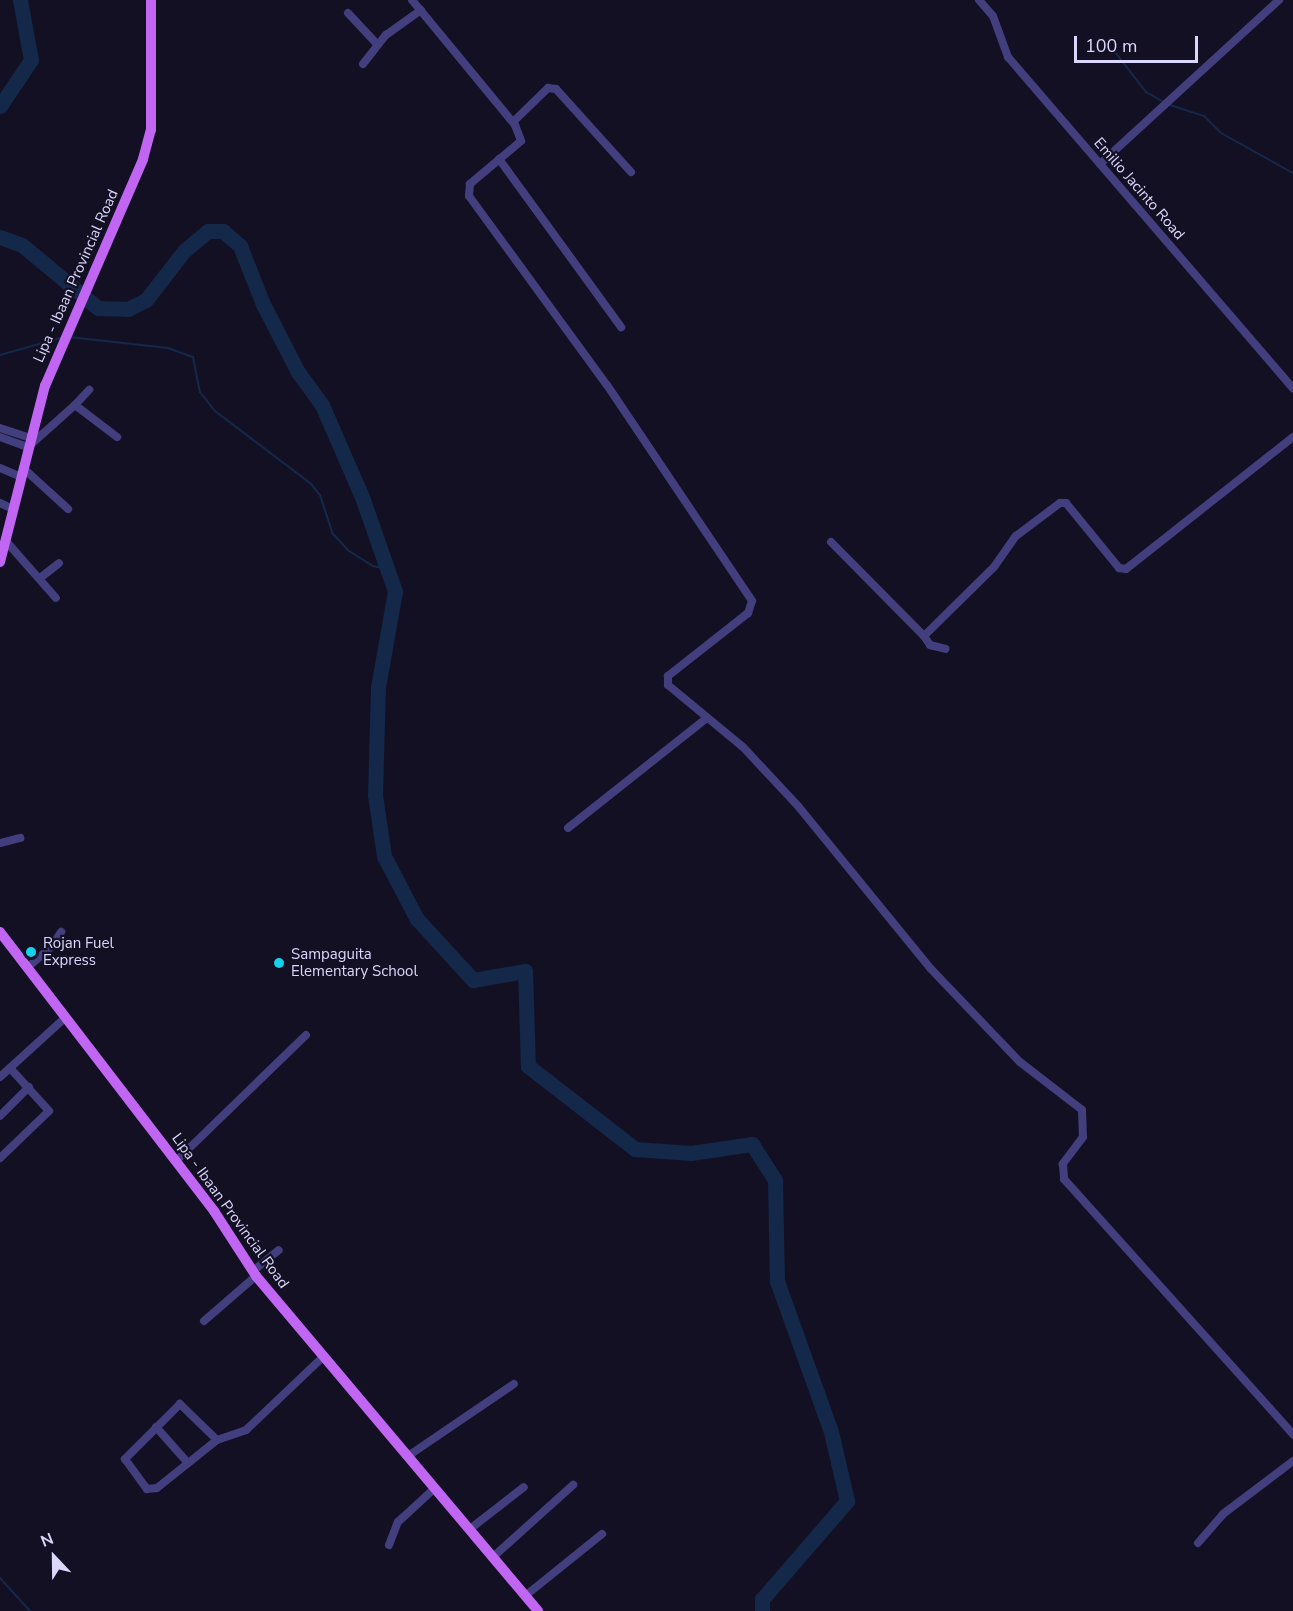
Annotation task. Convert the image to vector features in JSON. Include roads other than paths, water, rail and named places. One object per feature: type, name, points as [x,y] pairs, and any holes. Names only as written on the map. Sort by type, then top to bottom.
[{"type":"main road","name":"Lipa - Ibaan Provincial Road","points":[[0,562],[30,442],[62,346],[143,159],[151,130],[151,0]]},
{"type":"main road","name":"Lipa - Ibaan Provincial Road","points":[[0,932],[176,1161],[255,1274],[538,1611]]},
{"type":"street","points":[[412,0],[513,122],[521,141],[470,184],[469,196],[607,385],[752,601],[748,613],[666,679],[668,685],[743,747],[798,806],[955,995],[1020,1062],[1082,1110],[1083,1137],[1063,1164],[1064,1179],[1293,1434]]},
{"type":"street","name":"Emilio Jacinto Road","points":[[979,0],[993,16],[1008,57],[1293,388]]},
{"type":"street","points":[[1100,164],[1279,0]]},
{"type":"street","points":[[363,64],[374,54],[377,44],[421,10]]},
{"type":"street","points":[[348,13],[377,44]]},
{"type":"street","points":[[513,122],[548,88],[556,89],[631,172]]},
{"type":"street","points":[[499,159],[621,327]]},
{"type":"street","points":[[0,437],[30,442],[75,405],[89,390]]},
{"type":"street","points":[[75,405],[117,437]]},
{"type":"street","points":[[0,428],[30,442]]},
{"type":"street","points":[[924,636],[994,567],[1016,536],[1060,503],[1066,503],[1119,568],[1126,569],[1293,437]]},
{"type":"street","points":[[0,468],[22,473],[69,509]]},
{"type":"street","points":[[0,503],[13,509]]},
{"type":"street","points":[[831,542],[924,636],[930,645],[946,649]]},
{"type":"street","points":[[3,545],[40,578],[56,598]]},
{"type":"street","points":[[40,578],[59,563]]},
{"type":"street","points":[[568,828],[707,718]]},
{"type":"street","points":[[0,843],[20,838]]},
{"type":"street","points":[[27,968],[52,946],[60,932]]},
{"type":"street","points":[[0,1077],[66,1017]]},
{"type":"street","points":[[176,1161],[306,1035]]},
{"type":"street","points":[[0,1158],[49,1111],[10,1068]]},
{"type":"street","points":[[0,1116],[29,1087]]},
{"type":"street","points":[[204,1321],[279,1250]]},
{"type":"street","points":[[217,1440],[180,1404],[125,1459],[147,1489],[157,1488],[217,1440],[246,1430],[324,1356]]},
{"type":"street","points":[[408,1455],[514,1384]]},
{"type":"street","points":[[156,1427],[188,1463]]},
{"type":"street","points":[[1198,1543],[1223,1514],[1293,1461]]},
{"type":"street","points":[[493,1557],[573,1485]]},
{"type":"street","points":[[470,1529],[524,1487]]},
{"type":"street","points":[[389,1545],[398,1522],[435,1488]]},
{"type":"street","points":[[525,1596],[602,1534]]},
{"type":"waterway","points":[[0,106],[31,60],[20,0]]},
{"type":"waterway","points":[[1115,52],[1146,92],[1165,103]]},
{"type":"waterway","points":[[1170,105],[1204,116],[1221,133],[1293,173]]},
{"type":"waterway","points":[[0,237],[22,245],[98,308],[128,309],[146,300],[184,251],[208,231],[223,231],[240,246],[263,304],[298,372],[322,405],[362,497],[395,591],[378,687],[375,795],[384,856],[417,919],[473,980],[525,971],[528,1066],[635,1149],[691,1153],[752,1144],[775,1180],[777,1281],[831,1432],[847,1501],[762,1599],[762,1611]]},
{"type":"waterway","points":[[0,355],[63,337]]},
{"type":"waterway","points":[[69,337],[168,348],[193,357],[200,392],[215,411],[311,484],[320,495],[332,533],[349,551],[373,566],[387,569]]},
{"type":"waterway","points":[[0,1578],[30,1611]]},
{"type":"place","name":"Rojan Fuel Express","points":[[31,952]]},
{"type":"place","name":"Sampaguita Elementary School","points":[[279,963]]}]
